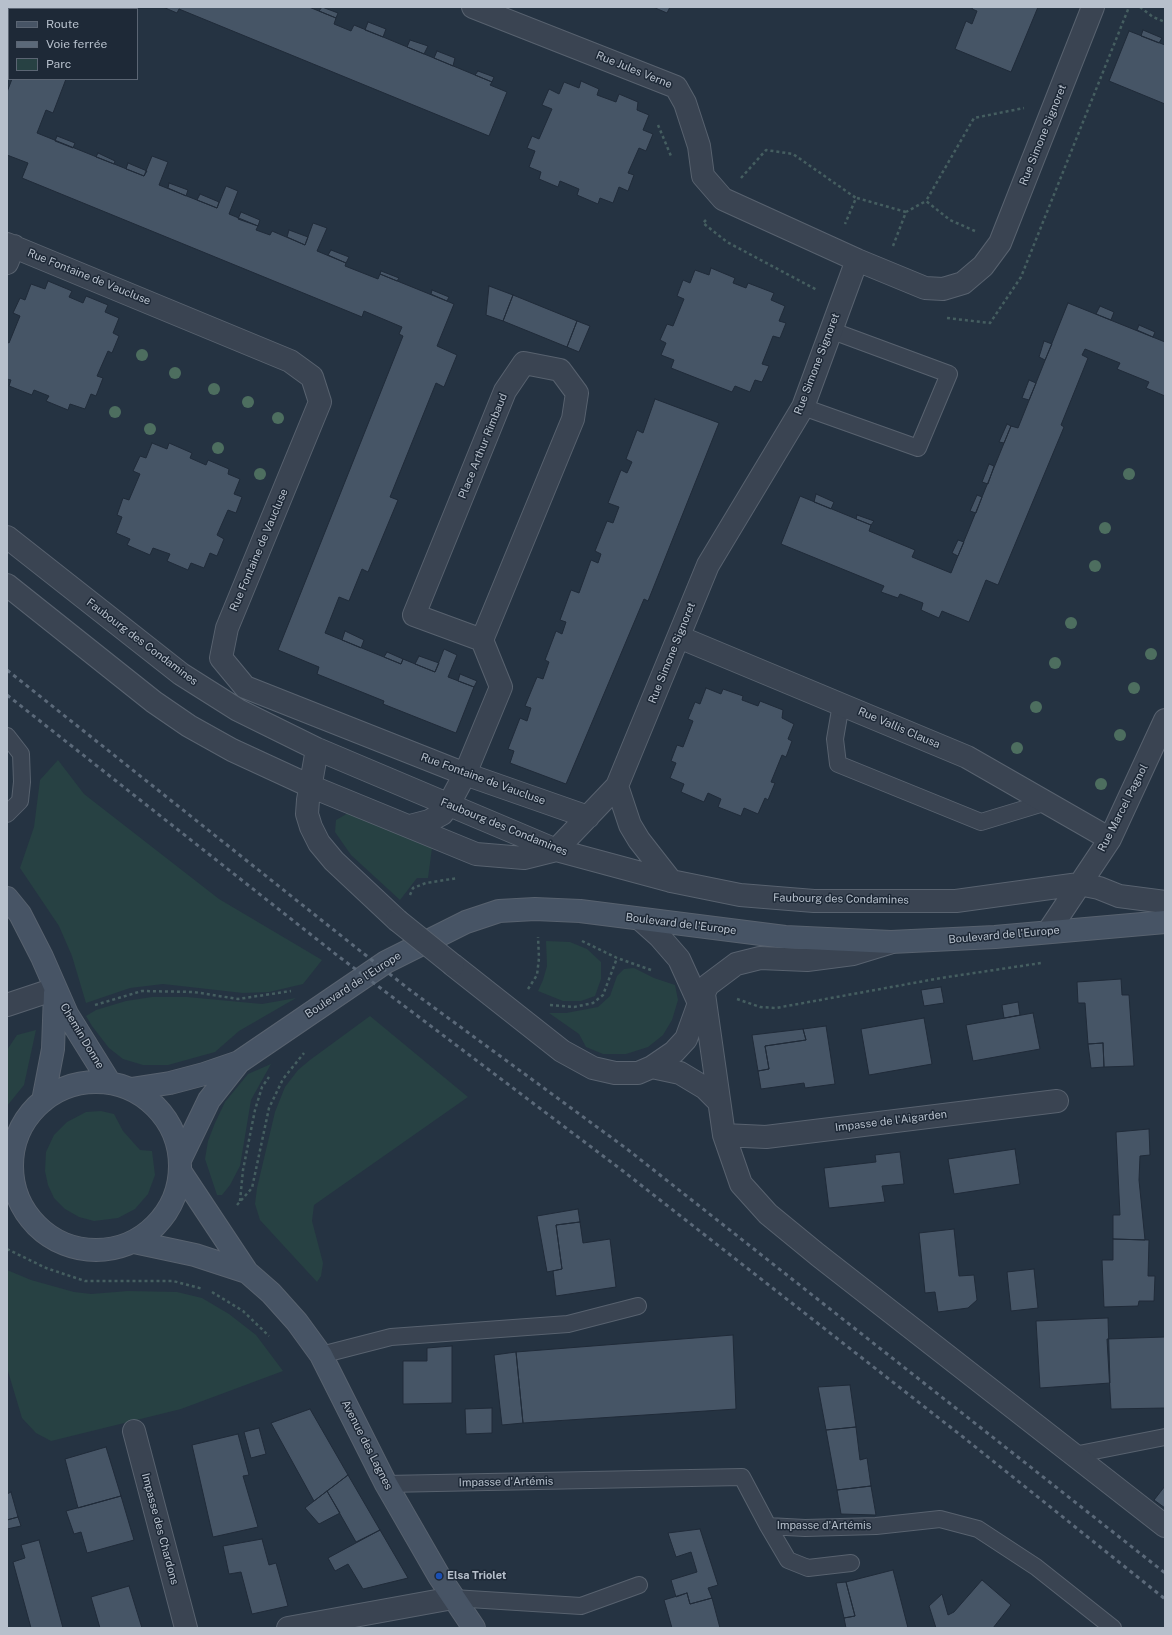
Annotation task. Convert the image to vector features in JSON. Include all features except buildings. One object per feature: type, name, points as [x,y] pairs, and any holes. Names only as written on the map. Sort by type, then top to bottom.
[{"type":"main road","name":"Chemin Donne","points":[[7,898],[20,914],[42,957],[55,989],[84,1044],[110,1083]]},
{"type":"main road","name":"Boulevard de l'Europe","points":[[131,1089],[170,1083],[204,1074],[239,1062],[386,962],[466,922],[499,911],[535,909],[580,911],[786,937],[891,942],[922,942],[1165,922]]},
{"type":"main road","name":"Chemin Donne","points":[[43,1101],[53,1049],[55,989]]},
{"type":"main road","name":"Boulevard de l'Europe","points":[[180,1166],[210,1100],[239,1062]]},
{"type":"main road","points":[[92,1081],[110,1083],[131,1089],[147,1098],[160,1110],[170,1125],[177,1142],[180,1166],[177,1189],[171,1205],[161,1220],[149,1232],[134,1242],[114,1249],[94,1251],[73,1248],[54,1240],[16,1209],[16,1196],[12,1179],[14,1132],[43,1101],[57,1091],[74,1084],[92,1081]]},
{"type":"main road","name":"Avenue des Lagnes","points":[[180,1166],[247,1272],[271,1293],[297,1322],[321,1355],[386,1484],[453,1598],[474,1628]]},
{"type":"main road","name":"Avenue des Lagnes","points":[[134,1242],[195,1255],[247,1272]]},
{"type":"street","name":"Rue Jules Verne","points":[[473,7],[676,87],[685,103],[700,146],[703,176],[723,199],[856,260]]},
{"type":"street","name":"Rue Simone Signoret","points":[[556,850],[617,786],[708,564],[803,407],[856,260],[925,288],[943,288],[963,282],[983,266],[1000,243],[1093,7]]},
{"type":"street","name":"Rue Fontaine de Vaucluse","points":[[9,251],[290,361],[312,377],[320,402],[227,628],[221,658],[245,687],[465,774],[588,817]]},
{"type":"street","name":"Place Arthur Rimbaud","points":[[524,363],[560,370],[577,393],[573,419],[482,640],[414,615],[505,391],[524,363]]},
{"type":"street","name":"Faubourg des Condamines","points":[[7,537],[181,674],[238,710],[317,749],[556,850],[671,881],[740,895],[814,901],[956,901],[1079,884],[1099,888],[1119,896],[1165,902]]},
{"type":"street","points":[[7,585],[154,702],[189,726],[232,750],[310,786],[476,854],[524,858],[556,850]]},
{"type":"street","name":"Rue Vallis Clausa","points":[[679,637],[967,757],[1110,839]]},
{"type":"street","points":[[410,826],[429,821],[442,814],[449,804],[465,774],[501,687],[482,640]]},
{"type":"street","name":"Rue Marcel Pagnol","points":[[1048,932],[1110,839],[1165,720]]},
{"type":"street","points":[[317,749],[310,786],[307,814],[319,843],[334,861],[397,920],[453,965],[562,1051],[593,1068],[615,1073],[638,1073],[652,1067],[674,1052],[686,1039],[701,998],[708,985],[715,978],[736,964],[760,958],[807,960],[845,955],[891,942]]},
{"type":"street","points":[[617,786],[630,825],[639,840],[671,881]]},
{"type":"street","points":[[640,919],[659,936],[679,959],[701,998],[724,1135],[741,1184],[768,1214],[818,1256],[1165,1526]]},
{"type":"street","points":[[7,1005],[55,989]]},
{"type":"street","points":[[652,1067],[680,1073],[705,1088],[719,1102]]},
{"type":"street","name":"Impasse de l'Aigarden","points":[[724,1135],[766,1137],[1057,1101]]},
{"type":"street","name":"Impasse des Chardons","points":[[134,1430],[186,1628]]},
{"type":"street","points":[[288,1628],[453,1598]]},
{"type":"lane","points":[[803,407],[918,448],[949,374],[830,330]]},
{"type":"lane","points":[[840,704],[835,739],[838,764],[981,822],[1047,802]]},
{"type":"lane","points":[[7,736],[21,754],[22,782],[20,801],[7,814]]},
{"type":"lane","points":[[321,1355],[391,1337],[568,1324],[638,1306]]},
{"type":"lane","points":[[1074,1455],[1165,1437]]},
{"type":"lane","name":"Impasse d'Artémis","points":[[386,1484],[742,1477],[768,1526],[805,1528],[876,1526],[940,1519],[978,1529],[1036,1567],[1113,1628]]},
{"type":"lane","points":[[768,1526],[788,1560],[808,1568],[851,1563]]},
{"type":"lane","points":[[453,1598],[581,1606],[639,1585]]},
{"type":"path","points":[[1142,7],[1153,17],[1165,22]]},
{"type":"path","points":[[883,270],[906,212],[926,201],[974,118],[1020,108],[1036,108],[1052,114]]},
{"type":"path","points":[[817,290],[727,242],[703,223],[766,150],[793,154],[856,198],[906,212]]},
{"type":"path","points":[[834,250],[856,198]]},
{"type":"path","points":[[926,201],[950,220],[1000,243]]},
{"type":"path","points":[[528,991],[537,975],[539,958],[538,934]]},
{"type":"path","points":[[584,938],[577,937],[617,958],[657,972]]},
{"type":"path","points":[[548,1004],[574,1007],[593,1003],[603,995],[617,958]]},
{"type":"path","points":[[748,1004],[776,1008],[941,978],[1045,962]]},
{"type":"path","points":[[270,1074],[262,1087],[255,1110],[243,1170],[240,1202],[252,1188],[269,1108],[282,1079],[308,1048]]},
{"type":"path","points":[[7,1249],[46,1268],[85,1281],[173,1282],[207,1290],[218,1294],[243,1311],[272,1338]]},
{"type":"green space","points":[[58,760],[84,794],[219,899],[322,960],[303,984],[269,992],[243,993],[163,984],[130,988],[86,1003],[72,956],[59,926],[20,868],[34,827],[40,780]]},
{"type":"green space","points":[[350,812],[432,848],[428,878],[417,878],[400,900],[351,855],[335,832],[336,820]]},
{"type":"green space","points":[[546,941],[570,942],[587,949],[601,962],[601,979],[595,996],[581,1001],[563,1001],[538,991],[547,966]]},
{"type":"green space","points":[[634,968],[654,978],[675,985],[678,1000],[672,1020],[663,1035],[648,1047],[626,1054],[603,1054],[586,1047],[579,1034],[549,1013],[566,1013],[598,1007],[610,996],[617,976],[624,969]]},
{"type":"green space","points":[[152,997],[187,997],[262,1004],[296,998],[239,1031],[215,1052],[168,1065],[143,1065],[123,1059],[109,1048],[86,1016],[96,1010],[126,1001]]},
{"type":"green space","points":[[370,1016],[468,1097],[314,1205],[312,1221],[323,1263],[321,1276],[317,1282],[260,1220],[255,1204],[257,1188],[275,1112],[285,1087],[298,1070]]},
{"type":"green space","points":[[36,1030],[24,1085],[7,1106],[7,1050],[17,1035]]},
{"type":"green space","points":[[271,1064],[251,1100],[240,1166],[230,1185],[222,1195],[217,1195],[205,1159],[208,1141],[215,1123],[225,1102],[248,1074]]},
{"type":"green space","points":[[101,1111],[114,1114],[123,1131],[140,1150],[152,1151],[155,1175],[148,1194],[135,1209],[118,1218],[94,1221],[79,1217],[65,1209],[54,1198],[48,1185],[45,1171],[46,1152],[54,1135],[67,1122],[86,1112]]},
{"type":"green space","points":[[7,1270],[31,1280],[74,1292],[91,1294],[128,1291],[177,1292],[202,1298],[229,1314],[256,1335],[283,1371],[181,1409],[51,1441],[36,1433],[22,1418],[7,1368]]},
{"type":"railway","points":[[7,670],[410,990],[627,1149],[1165,1573]]},
{"type":"railway","points":[[7,695],[338,956],[623,1171],[963,1437],[1165,1599]]},
{"type":"place","name":"Elsa Triolet","points":[[439,1576]]}]
